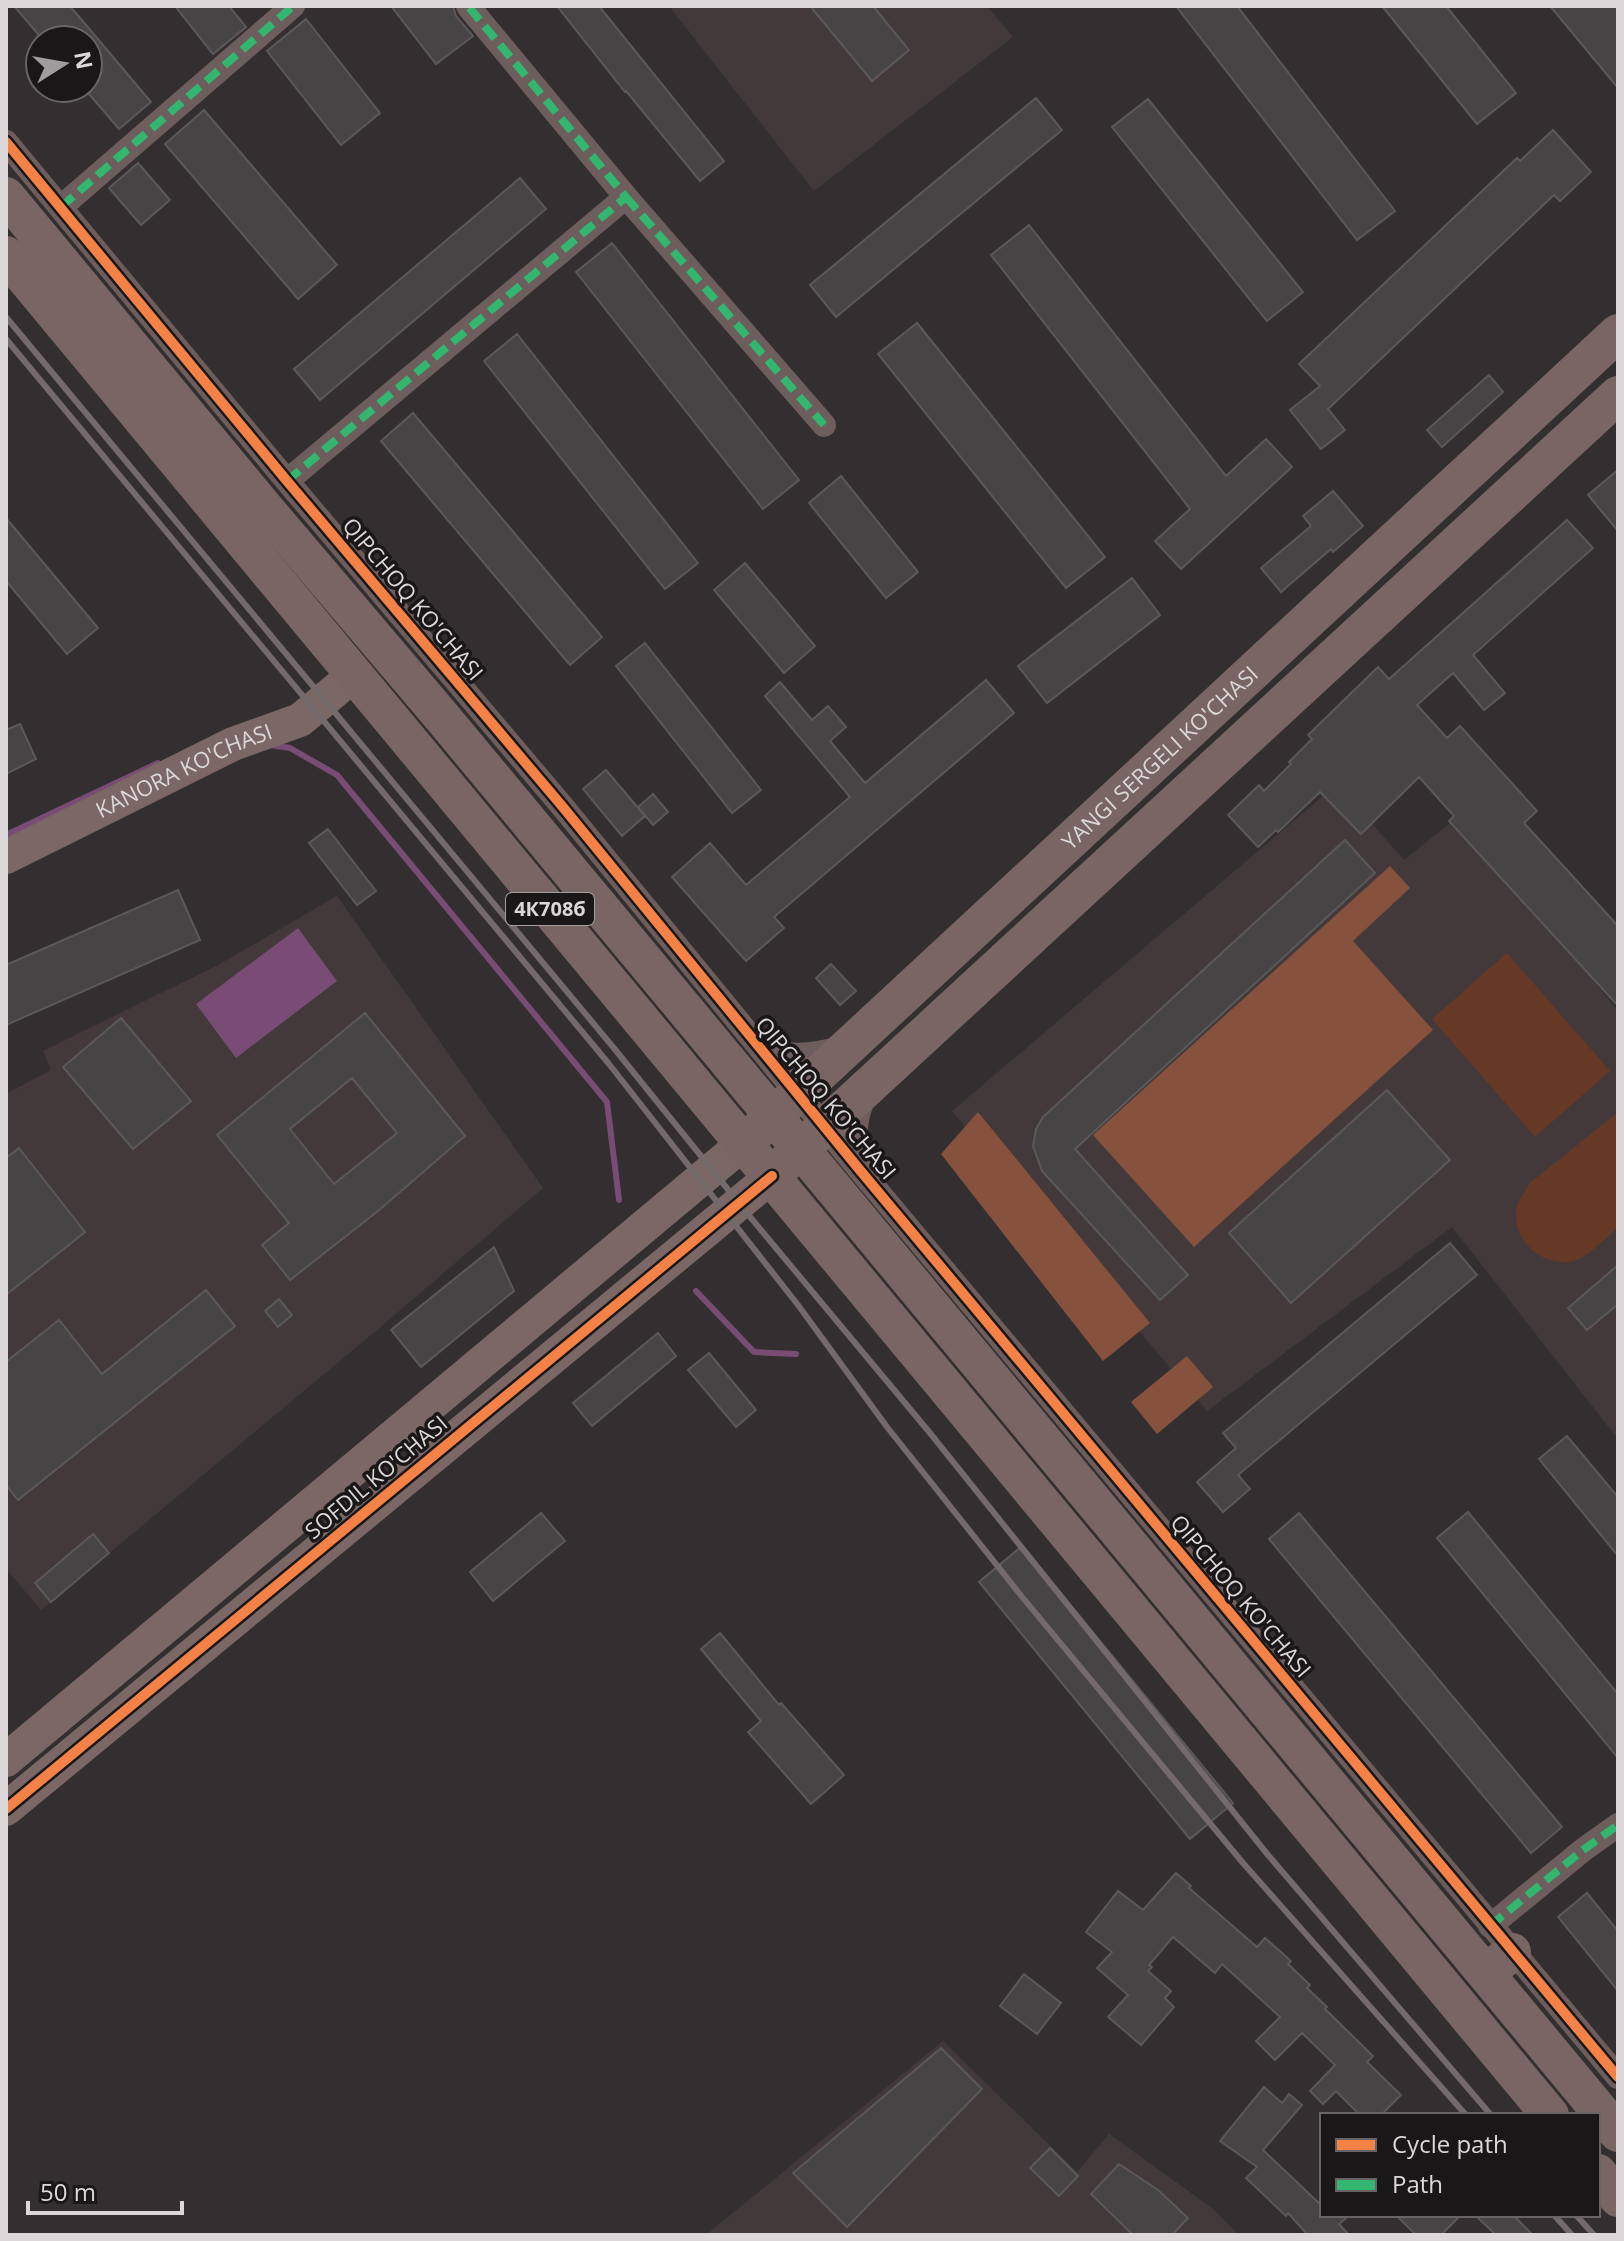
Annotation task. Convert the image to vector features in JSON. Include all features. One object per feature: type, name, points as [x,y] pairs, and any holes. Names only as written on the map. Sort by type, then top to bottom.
[{"type":"main road","name":"QIPCHOQ KO'CHASI","points":[[6,196],[442,717],[786,1105],[1118,1528],[1496,1950],[1618,2133]]},
{"type":"main road","points":[[6,255],[355,674]]},
{"type":"main road","name":"YANGI SERGELI KO'CHASI","points":[[744,1143],[1618,333]]},
{"type":"main road","name":"YANGI SERGELI KO'CHASI","points":[[772,1176],[1618,395]]},
{"type":"main road","name":"4К708б","points":[[355,674],[744,1143]]},
{"type":"main road","points":[[412,743],[442,717]]},
{"type":"main road","points":[[744,1143],[813,1138]]},
{"type":"main road","points":[[744,1143],[1548,2113]]},
{"type":"main road","points":[[1086,1555],[1118,1528]]},
{"type":"main road","points":[[1600,2176],[1618,2198]]},
{"type":"street","points":[[61,207],[293,6]]},
{"type":"street","points":[[468,6],[626,197],[824,425]]},
{"type":"street","name":"QIPCHOQ KO'CHASI","points":[[6,142],[562,806],[754,1041],[786,1105]]},
{"type":"street","points":[[287,481],[626,197]]},
{"type":"street","name":"KANORA KO'CHASI","points":[[6,857],[244,740],[300,720],[355,674]]},
{"type":"street","name":"QIPCHOQ KO'CHASI","points":[[754,1041],[767,1049],[789,1055],[826,1052],[851,1044]]},
{"type":"street","name":"QIPCHOQ KO'CHASI","points":[[859,1169],[855,1149],[857,1117],[862,1102],[879,1077]]},
{"type":"street","name":"QIPCHOQ KO'CHASI","points":[[813,1138],[859,1169],[1496,1950],[1618,2077]]},
{"type":"street","name":"SOFDIL KO'CHASI","points":[[6,1760],[744,1143]]},
{"type":"street","name":"SOFDIL KO'CHASI","points":[[6,1809],[772,1176]]},
{"type":"street","points":[[665,1209],[693,1241]]},
{"type":"street","points":[[139,1649],[164,1678]]},
{"type":"street","points":[[1496,1950],[1583,1850],[1618,1825]]},
{"type":"shaded area","points":[[669,6],[987,6],[1013,37],[814,191]]},
{"type":"shaded area","points":[[1337,784],[1404,860],[1460,815],[1618,1011],[1618,1439],[1452,1227],[1207,1411],[952,1111]]},
{"type":"shaded area","points":[[1390,866],[1410,888],[1353,941],[1433,1030],[1194,1247],[1093,1135]]},
{"type":"shaded area","points":[[337,896],[543,1188],[41,1610],[6,1569],[6,1094],[51,1070],[43,1051],[218,965]]},
{"type":"shaded area","points":[[298,928],[337,981],[236,1058],[196,1004]]},
{"type":"shaded area","points":[[1507,953],[1610,1071],[1535,1137],[1432,1019]]},
{"type":"shaded area","points":[[978,1112],[1150,1323],[1103,1361],[941,1154]]},
{"type":"shaded area","points":[[1618,1112],[1618,1228],[1579,1259],[1557,1262],[1537,1254],[1522,1238],[1518,1228],[1516,1217],[1520,1199],[1530,1183]]},
{"type":"shaded area","points":[[1187,1356],[1213,1387],[1157,1434],[1131,1402]]},
{"type":"shaded area","points":[[943,2041],[1077,2172],[1109,2134],[1212,2208],[1239,2235],[706,2235]]},
{"type":"building","points":[[14,6],[70,6],[85,24],[29,24]]},
{"type":"building","points":[[175,6],[229,6],[246,27],[213,54]]},
{"type":"building","points":[[391,6],[453,6],[456,16],[473,36],[436,64]]},
{"type":"building","points":[[557,6],[599,6],[724,161],[700,181]]},
{"type":"building","points":[[810,6],[873,6],[909,50],[872,81]]},
{"type":"building","points":[[1176,6],[1237,6],[1395,211],[1357,240]]},
{"type":"building","points":[[1382,6],[1446,6],[1516,93],[1477,124]]},
{"type":"building","points":[[1550,6],[1618,6],[1618,88]]},
{"type":"building","points":[[306,19],[380,113],[341,145],[267,51]]},
{"type":"building","points":[[104,46],[151,102],[119,129],[97,104],[104,104]]},
{"type":"building","points":[[1036,98],[1062,130],[836,317],[810,285]]},
{"type":"building","points":[[1148,99],[1303,292],[1267,321],[1112,127]]},
{"type":"building","points":[[204,110],[337,265],[298,299],[165,144]]},
{"type":"building","points":[[1553,130],[1591,172],[1560,201],[1554,195],[1328,409],[1345,430],[1321,449],[1290,410],[1320,386],[1299,364],[1517,158],[1520,161]]},
{"type":"building","points":[[138,163],[170,200],[141,225],[109,188]]},
{"type":"building","points":[[520,178],[546,209],[320,400],[294,369]]},
{"type":"building","points":[[1029,225],[1226,476],[1266,439],[1292,467],[1181,569],[1155,541],[1190,509],[991,255]]},
{"type":"building","points":[[612,243],[799,480],[763,509],[576,272]]},
{"type":"building","points":[[917,323],[1105,557],[1066,588],[878,354]]},
{"type":"building","points":[[517,334],[698,563],[665,589],[484,361]]},
{"type":"building","points":[[1489,375],[1503,392],[1442,447],[1427,430]]},
{"type":"building","points":[[413,413],[602,637],[570,665],[381,441]]},
{"type":"building","points":[[1618,470],[1618,531],[1588,495]]},
{"type":"building","points":[[841,476],[918,572],[886,598],[809,503]]},
{"type":"building","points":[[1333,491],[1363,526],[1281,592],[1261,568],[1311,526],[1303,516]]},
{"type":"building","points":[[6,518],[98,628],[67,654],[6,581]]},
{"type":"building","points":[[1567,520],[1593,548],[1473,655],[1505,693],[1484,710],[1453,673],[1417,705],[1447,738],[1460,726],[1537,811],[1524,823],[1618,926],[1618,1006],[1449,821],[1454,816],[1419,777],[1361,834],[1320,792],[1258,847],[1228,815],[1259,785],[1264,791],[1312,739],[1308,735],[1378,667],[1389,679]]},
{"type":"building","points":[[745,563],[815,646],[784,673],[714,590]]},
{"type":"building","points":[[1132,578],[1160,615],[1047,703],[1018,666]]},
{"type":"building","points":[[645,643],[761,790],[732,813],[616,666]]},
{"type":"building","points":[[986,680],[1014,713],[774,917],[784,928],[746,961],[672,877],[710,843],[746,885],[850,797],[765,696],[780,682],[812,720],[828,706],[846,727],[830,741],[865,783]]},
{"type":"building","points":[[20,724],[36,759],[6,774],[6,730]]},
{"type":"building","points":[[606,770],[645,816],[622,836],[583,789]]},
{"type":"building","points":[[653,794],[668,812],[653,825],[638,807]]},
{"type":"building","points":[[328,829],[376,891],[357,905],[309,843]]},
{"type":"building","points":[[1345,840],[1375,873],[1075,1149],[1188,1275],[1160,1300],[1042,1171],[1033,1146],[1036,1129],[1043,1117]]},
{"type":"building","points":[[178,890],[200,940],[6,1025],[6,965]]},
{"type":"building","points":[[831,964],[856,991],[840,1005],[816,978]]},
{"type":"building","points":[[365,1013],[465,1136],[378,1211],[290,1280],[262,1245],[289,1223],[217,1135]],"holes":[[[352,1078],[397,1133],[334,1184],[290,1129]]]},
{"type":"building","points":[[121,1018],[191,1101],[133,1149],[63,1067]]},
{"type":"building","points":[[1387,1090],[1450,1160],[1291,1303],[1229,1233]]},
{"type":"building","points":[[19,1148],[85,1232],[6,1295],[6,1158]]},
{"type":"building","points":[[1450,1243],[1477,1275],[1238,1475],[1250,1489],[1223,1512],[1197,1482],[1236,1448],[1223,1433]]},
{"type":"building","points":[[494,1247],[514,1291],[421,1367],[391,1330]]},
{"type":"building","points":[[1618,1265],[1618,1304],[1587,1330],[1568,1308]]},
{"type":"building","points":[[206,1290],[235,1326],[18,1500],[6,1485],[6,1362],[59,1320],[102,1374]]},
{"type":"building","points":[[279,1299],[292,1315],[278,1327],[265,1311]]},
{"type":"building","points":[[658,1333],[676,1356],[592,1426],[573,1403]]},
{"type":"building","points":[[709,1353],[756,1410],[736,1427],[688,1370]]},
{"type":"building","points":[[1567,1436],[1618,1497],[1618,1556],[1539,1459]]},
{"type":"building","points":[[1468,1512],[1618,1694],[1618,1758],[1437,1538]]},
{"type":"building","points":[[541,1513],[565,1541],[493,1601],[470,1572]]},
{"type":"building","points":[[1299,1513],[1562,1827],[1531,1853],[1269,1539]]},
{"type":"building","points":[[93,1534],[109,1553],[51,1602],[35,1583]]},
{"type":"building","points":[[1022,1546],[1233,1803],[1190,1839],[979,1582]]},
{"type":"building","points":[[720,1633],[779,1705],[781,1703],[844,1775],[811,1804],[748,1732],[761,1721],[701,1649]]},
{"type":"building","points":[[1176,1873],[1257,1947],[1265,1938],[1291,1961],[1288,1964],[1310,1985],[1307,1988],[1327,2007],[1325,2009],[1373,2056],[1367,2062],[1401,2095],[1383,2113],[1358,2113],[1336,2091],[1323,2104],[1310,2091],[1335,2065],[1302,2033],[1275,2060],[1256,2041],[1280,2017],[1222,1964],[1215,1973],[1173,1937],[1149,1965],[1152,1967],[1148,1971],[1171,1991],[1165,1998],[1174,2007],[1141,2045],[1108,2017],[1128,1995],[1097,1968],[1112,1952],[1086,1932],[1118,1891],[1143,1910]]},
{"type":"building","points":[[1587,1893],[1618,1931],[1618,1991],[1558,1917]]},
{"type":"building","points":[[1024,1974],[1061,2003],[1037,2034],[1000,2006]]},
{"type":"building","points":[[941,2048],[982,2089],[847,2227],[793,2173]]},
{"type":"building","points":[[1264,2087],[1282,2103],[1289,2094],[1302,2105],[1263,2150],[1320,2204],[1320,2217],[1348,2217],[1339,2224],[1349,2235],[1308,2235],[1288,2213],[1286,2216],[1246,2178],[1257,2167],[1220,2141]]},
{"type":"building","points":[[1050,2148],[1078,2176],[1059,2196],[1030,2168]]},
{"type":"building","points":[[1119,2164],[1158,2190],[1188,2218],[1172,2235],[1133,2235],[1091,2194]]},
{"type":"building","points":[[1398,2217],[1459,2217],[1441,2235],[1416,2235]]},
{"type":"building","points":[[1477,2217],[1515,2217],[1533,2235],[1496,2235]]},
{"type":"waterway","points":[[270,745],[290,748],[337,775],[607,1102],[619,1200]]},
{"type":"waterway","points":[[6,835],[158,763]]},
{"type":"waterway","points":[[696,1291],[754,1352],[796,1354]]},
{"type":"railway","points":[[6,317],[930,1433],[1268,1855],[1489,2113]]},
{"type":"railway","points":[[6,339],[609,1064],[798,1305],[887,1427],[1023,1598],[1243,1863],[1464,2113]]},
{"type":"railway","points":[[1556,2217],[1572,2235]]},
{"type":"railway","points":[[1578,2217],[1594,2235]]},
{"type":"marked path","points":[[61,207],[293,6]]},
{"type":"marked path","points":[[287,481],[626,197],[468,6]]},
{"type":"marked path","points":[[626,197],[824,425]]},
{"type":"marked path","points":[[1490,1926],[1618,1825]]},
{"type":"cycle path","points":[[6,142],[1618,2077]]},
{"type":"cycle path","points":[[6,1809],[772,1176]]}]
